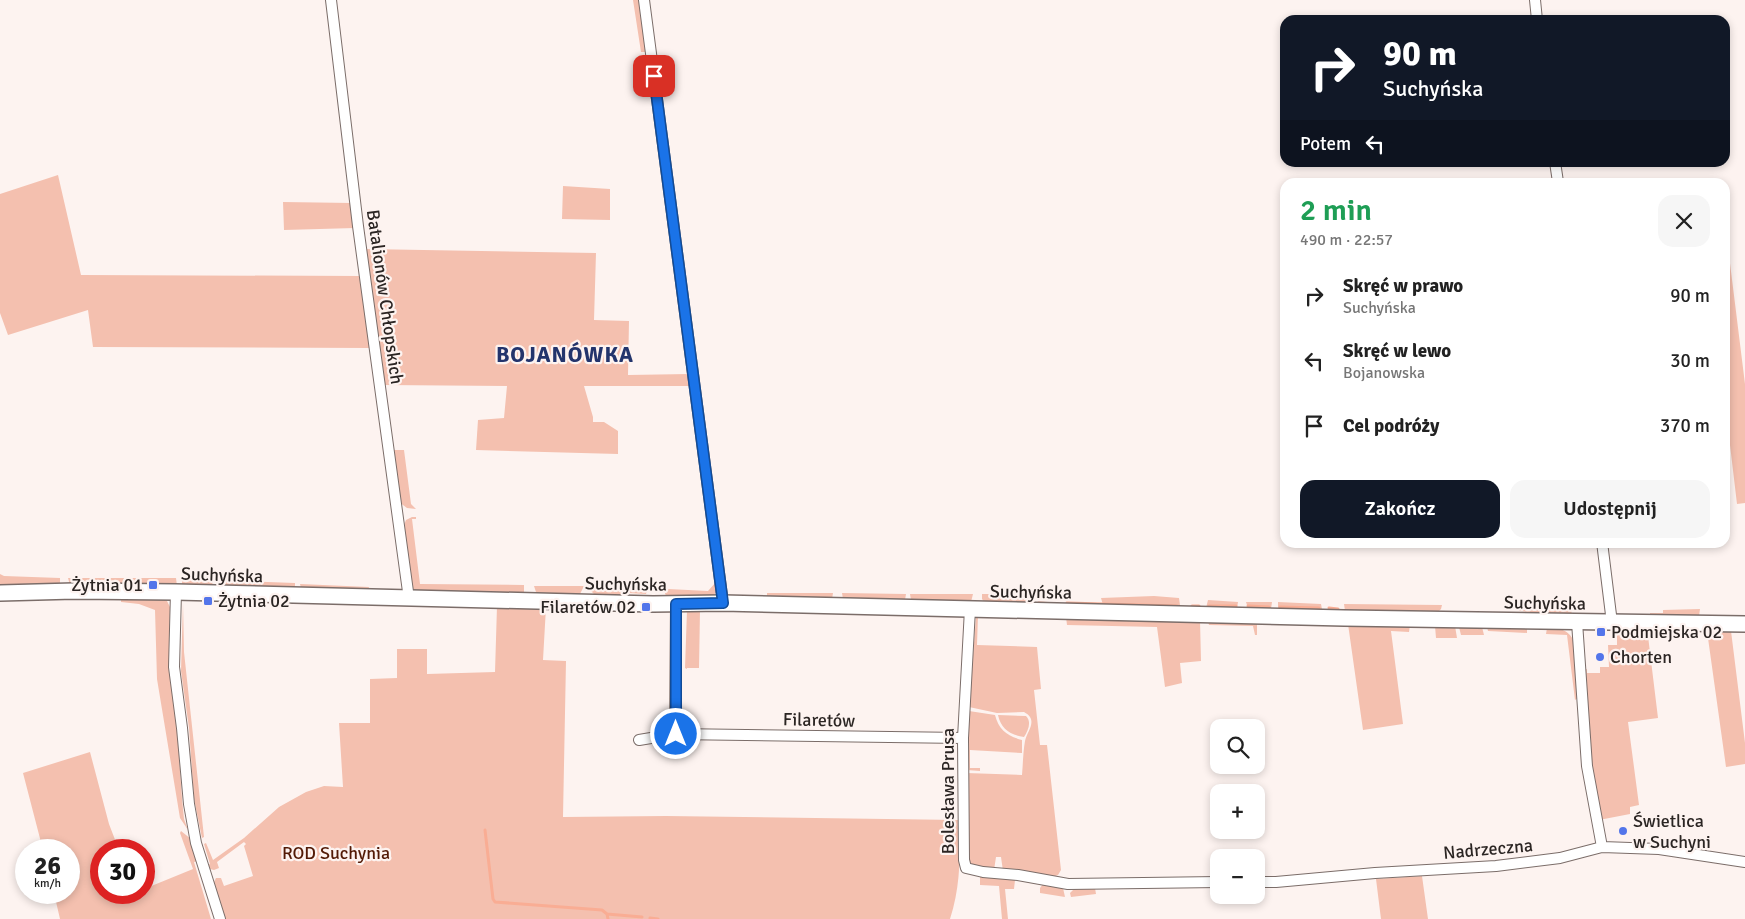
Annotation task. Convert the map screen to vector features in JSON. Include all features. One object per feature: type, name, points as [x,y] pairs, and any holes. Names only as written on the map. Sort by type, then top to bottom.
[{"type":"street","name":"Batalionów Chłopskich","points":[[331,0],[359,233],[409,599]]},
{"type":"street","points":[[644,0],[723,603]]},
{"type":"street","points":[[1535,0],[1536,15]]},
{"type":"street","points":[[1603,548],[1612,623]]},
{"type":"street","name":"Suchyńska","points":[[0,593],[66,591],[176,592],[409,599],[676,604],[723,603],[1344,618],[1745,624]]},
{"type":"street","points":[[176,592],[174,667],[189,804],[196,843],[220,919]]},
{"type":"street","points":[[676,604],[676,734]]},
{"type":"street","name":"Bolesława Prusa","points":[[970,609],[963,738],[963,844],[966,868],[1068,884],[1210,882]]},
{"type":"street","points":[[1577,622],[1587,766],[1602,846]]},
{"type":"street","name":"Filaretów","points":[[639,740],[676,734],[963,738]]},
{"type":"street","name":"Nadrzeczna","points":[[1265,882],[1496,866],[1560,858],[1602,846],[1659,849],[1745,862]]},
{"type":"green space","points":[[633,0],[640,0],[647,52],[641,52]]},
{"type":"green space","points":[[58,175],[81,275],[361,276],[370,348],[93,347],[88,310],[8,335],[0,313],[0,194]]},
{"type":"green space","points":[[563,186],[610,189],[610,220],[562,219]]},
{"type":"green space","points":[[283,202],[352,203],[355,228],[284,230]]},
{"type":"green space","points":[[366,249],[596,253],[594,320],[629,321],[628,375],[689,374],[691,386],[584,386],[593,422],[604,422],[618,431],[618,454],[476,450],[478,420],[504,418],[507,386],[383,385]]},
{"type":"green space","points":[[1730,263],[1745,384],[1745,503],[1737,504],[1730,445]]},
{"type":"green space","points":[[393,450],[404,450],[411,504],[416,509],[407,508],[399,502]]},
{"type":"green space","points":[[416,517],[416,519],[412,519],[420,584],[524,585],[524,593],[414,591],[412,588],[404,525],[406,520]]},
{"type":"green space","points":[[0,574],[4,576],[60,578],[60,585],[5,588],[4,585],[0,585]]},
{"type":"green space","points":[[68,578],[176,578],[177,586],[70,585]]},
{"type":"green space","points":[[182,578],[213,579],[212,586],[182,585]]},
{"type":"green space","points":[[219,580],[295,583],[295,588],[220,587]]},
{"type":"green space","points":[[716,582],[718,591],[710,598],[667,596],[665,594],[666,587],[668,589],[708,591]]},
{"type":"green space","points":[[300,584],[369,587],[368,591],[301,588]]},
{"type":"green space","points":[[534,586],[584,586],[580,594],[538,594]]},
{"type":"green space","points":[[590,587],[648,588],[646,594],[628,593],[626,596],[594,594]]},
{"type":"green space","points":[[767,593],[833,593],[832,599],[767,599]]},
{"type":"green space","points":[[842,593],[906,594],[905,600],[843,599]]},
{"type":"green space","points":[[910,594],[973,594],[971,602],[911,600]]},
{"type":"green space","points":[[982,594],[992,594],[992,598],[1031,599],[1031,604],[985,603],[982,599]]},
{"type":"green space","points":[[1154,596],[1179,598],[1180,605],[1177,608],[1103,605],[1101,598]]},
{"type":"green space","points":[[121,599],[162,599],[167,601],[170,607],[169,667],[177,725],[184,819],[188,830],[180,818],[157,679],[155,610],[139,604],[121,602]]},
{"type":"green space","points":[[1208,600],[1238,602],[1237,608],[1206,608]]},
{"type":"green space","points":[[1246,602],[1272,602],[1271,609],[1248,608]]},
{"type":"green space","points":[[1278,602],[1321,604],[1322,609],[1278,609]]},
{"type":"green space","points":[[183,603],[184,652],[204,837],[202,838],[194,799],[189,728],[181,671]]},
{"type":"green space","points":[[1344,604],[1442,605],[1437,613],[1345,611]]},
{"type":"green space","name":"ROD Suchynia","points":[[497,606],[546,607],[543,660],[566,661],[563,817],[666,816],[958,820],[960,818],[958,882],[950,919],[225,919],[214,882],[216,878],[221,878],[224,886],[253,876],[244,846],[246,844],[244,842],[217,862],[219,868],[214,870],[210,869],[208,865],[210,864],[204,844],[206,843],[213,860],[244,838],[279,807],[306,792],[324,786],[343,787],[339,723],[370,723],[370,679],[397,678],[397,649],[427,649],[427,674],[495,672]]},
{"type":"green space","points":[[1518,606],[1528,609],[1563,610],[1563,608],[1571,608],[1572,616],[1520,611],[1517,609]]},
{"type":"green space","points":[[1700,609],[1699,616],[1650,617],[1650,613],[1663,613],[1663,610]]},
{"type":"green space","points":[[687,610],[700,610],[699,668],[685,668]]},
{"type":"green space","points":[[978,615],[977,645],[1037,647],[1041,689],[1034,690],[1040,745],[1047,745],[1061,870],[1058,875],[1053,877],[1003,871],[1001,857],[996,857],[994,870],[969,863],[966,773],[1022,775],[1025,741],[1031,726],[1031,718],[1024,712],[997,713],[969,707],[976,617]]},
{"type":"green space","points":[[1066,617],[1200,620],[1201,661],[1180,663],[1182,683],[1165,687],[1157,627],[1067,625]]},
{"type":"green space","points":[[1208,621],[1305,623],[1306,625],[1257,624],[1257,635],[1255,635],[1253,626],[1209,625]]},
{"type":"green space","points":[[1348,624],[1410,625],[1409,632],[1391,631],[1403,724],[1363,730]]},
{"type":"green space","points":[[1435,626],[1455,626],[1457,638],[1436,638]]},
{"type":"green space","points":[[1459,627],[1482,627],[1484,635],[1461,635]]},
{"type":"green space","points":[[1487,627],[1527,628],[1527,633],[1488,631]]},
{"type":"green space","points":[[1547,628],[1566,631],[1574,641],[1579,697],[1575,700],[1567,635],[1546,634]]},
{"type":"green space","points":[[1626,629],[1660,631],[1660,636],[1648,636],[1658,718],[1628,722],[1639,805],[1630,807],[1630,814],[1599,820],[1589,765],[1584,670],[1587,669],[1587,673],[1600,673],[1600,667],[1609,667],[1608,645],[1617,645],[1617,634]]},
{"type":"green space","points":[[1707,631],[1731,631],[1745,743],[1745,764],[1726,767]]},
{"type":"green space","points":[[969,711],[995,715],[1004,732],[1022,740],[1022,753],[970,750],[970,768],[980,768],[980,771],[967,770]]},
{"type":"green space","points":[[998,715],[1026,716],[1029,724],[1024,737],[1014,735],[1004,728]]},
{"type":"green space","points":[[90,752],[115,839],[90,839],[90,904],[155,904],[155,885],[193,869],[180,833],[181,831],[191,839],[198,861],[194,862],[211,919],[60,919],[57,904],[80,904],[80,839],[40,839],[23,773]]},
{"type":"green space","points":[[980,875],[1015,880],[1014,889],[1005,889],[1008,919],[1002,919],[999,886],[980,885]]},
{"type":"green space","points":[[1422,876],[1428,919],[1381,919],[1376,879]]},
{"type":"green space","points":[[1043,884],[1063,888],[1065,897],[1040,893],[1040,888]]},
{"type":"green space","points":[[1075,888],[1095,888],[1096,894],[1071,897],[1070,893]]},
{"type":"waterway","points":[[986,602],[1001,602]]},
{"type":"waterway","points":[[1039,603],[1056,604]]},
{"type":"waterway","points":[[1067,603],[1177,606]]},
{"type":"waterway","points":[[1192,606],[1199,606]]},
{"type":"waterway","points":[[1209,606],[1236,606]]},
{"type":"waterway","points":[[1248,606],[1269,607]]},
{"type":"waterway","points":[[1280,607],[1319,608]]},
{"type":"waterway","points":[[1329,608],[1338,609]]},
{"type":"waterway","points":[[485,830],[493,899],[495,902],[602,910],[607,914],[608,919]]},
{"type":"waterway","points":[[607,914],[642,917]]},
{"type":"waterway","points":[[650,918],[658,919]]},
{"type":"place","name":"Żytnia 01","points":[[153,585]]},
{"type":"place","name":"Żytnia 02","points":[[208,601]]},
{"type":"place","name":"Filaretów 02","points":[[646,607]]},
{"type":"place","name":"Podmiejska 02","points":[[1601,632]]},
{"type":"place","name":"Chorten","points":[[1600,657]]},
{"type":"place","name":"Świetlica w Suchyni","points":[[1623,831]]},
{"type":"district","name":"BOJANÓWKA","points":[[565,354]]},
{"type":"route","points":[[654,76],[723,603],[676,604],[676,734]]}]
